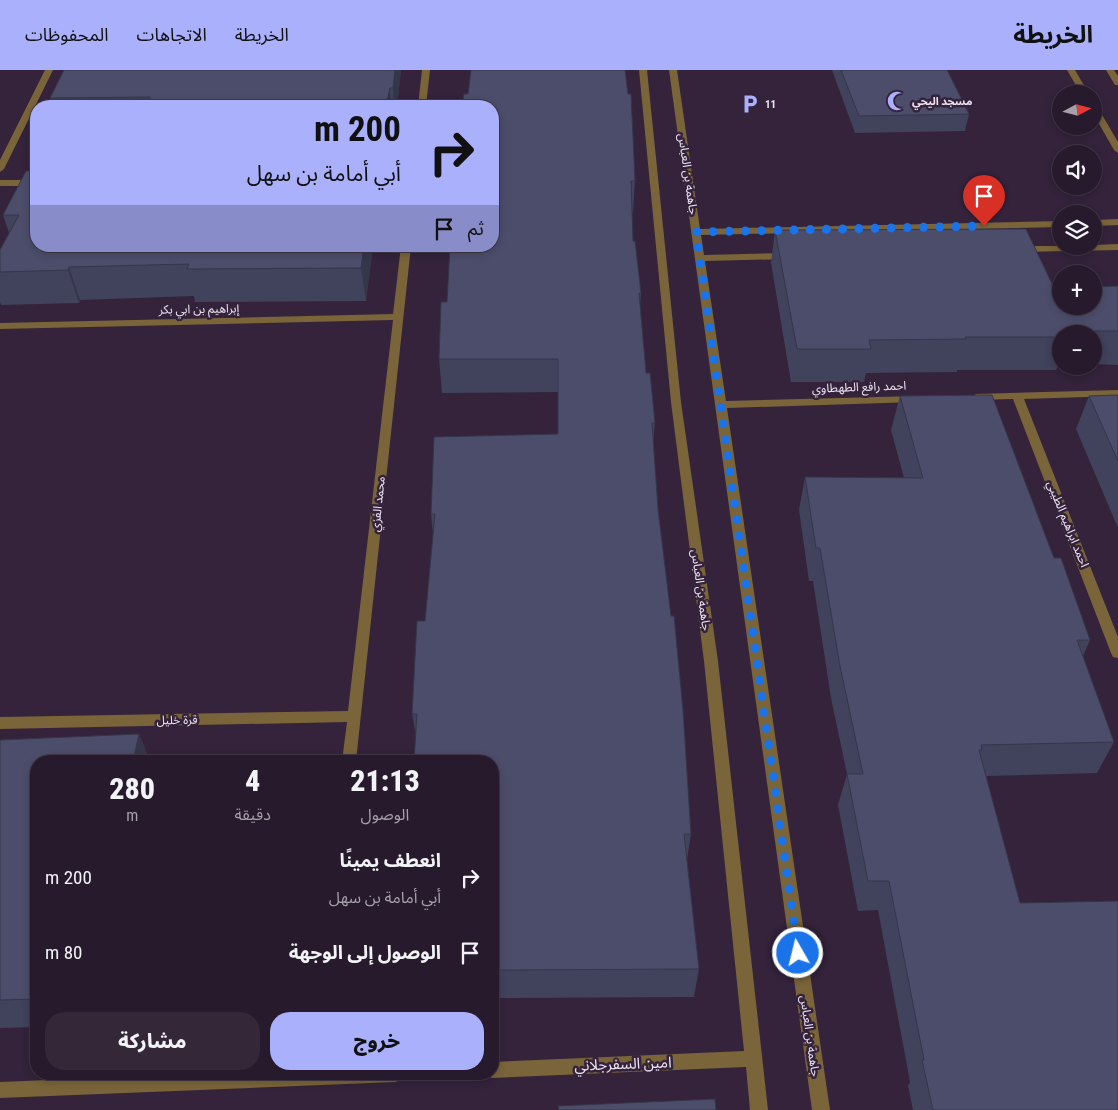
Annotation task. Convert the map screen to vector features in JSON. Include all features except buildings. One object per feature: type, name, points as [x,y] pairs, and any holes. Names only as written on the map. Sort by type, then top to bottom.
[{"type":"street","points":[[35,100],[50,70]]},
{"type":"street","points":[[423,100],[426,70]]},
{"type":"street","name":"جاهمة بن العباس","points":[[643,70],[676,402],[711,662],[758,1110]]},
{"type":"street","name":"جاهمة بن العباس","points":[[673,70],[820,1110]]},
{"type":"street","points":[[1071,70],[1080,85]]},
{"type":"street","points":[[1110,70],[1118,83]]},
{"type":"street","points":[[0,169],[30,110]]},
{"type":"street","points":[[1102,122],[1118,150]]},
{"type":"street","points":[[0,183],[30,183]]},
{"type":"street","points":[[1102,223],[1118,222]]},
{"type":"street","points":[[696,232],[1052,224]]},
{"type":"street","points":[[1008,250],[1118,247]]},
{"type":"street","name":"محمد الفزي","points":[[350,755],[405,252]]},
{"type":"street","points":[[700,258],[800,256]]},
{"type":"street","name":"إبراهيم بن ابي بكر","points":[[0,326],[398,317]]},
{"type":"street","points":[[968,397],[1118,392]]},
{"type":"street","name":"احمد ابراهيم الطيبي","points":[[1017,396],[1113,625],[1118,653]]},
{"type":"street","name":"احمد رافع الطهطاوي","points":[[721,405],[928,398]]},
{"type":"street","name":"قرة خليل","points":[[0,724],[354,716]]},
{"type":"street","name":"امين السفرجلاني","points":[[499,1070],[753,1059]]},
{"type":"street","points":[[0,1090],[224,1080]]},
{"type":"place","name":"مسجد اليحي","points":[[897,101]]},
{"type":"place","name":"11","points":[[750,104]]},
{"type":"route","points":[[798,953],[696,232],[984,226]]}]
